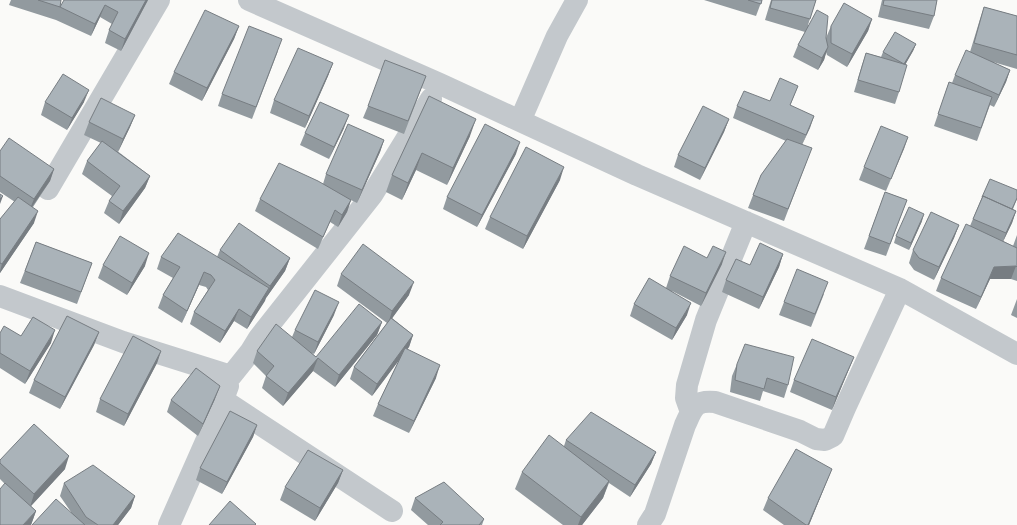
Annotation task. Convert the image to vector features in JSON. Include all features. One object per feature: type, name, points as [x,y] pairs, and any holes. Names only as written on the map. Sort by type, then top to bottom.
[{"type":"street","points":[[48,189],[159,0]]},
{"type":"street","points":[[249,0],[440,84],[637,175],[900,289],[1017,354]]},
{"type":"street","points":[[520,121],[557,36],[576,0]]},
{"type":"street","points":[[169,525],[191,478],[223,400],[231,376],[251,351],[259,338],[372,195],[440,84]]},
{"type":"street","points":[[691,412],[686,398],[687,385],[706,320],[746,222]]},
{"type":"street","points":[[648,525],[655,514],[685,425],[691,412],[700,402],[715,402],[800,431],[816,439],[826,440],[833,436],[900,289]]},
{"type":"street","points":[[0,296],[123,342],[231,376]]},
{"type":"street","points":[[223,400],[392,511]]},
{"type":"building","points":[[38,0],[61,0],[60,7]]},
{"type":"building","points":[[64,0],[146,0],[125,39],[109,30],[118,12],[105,5],[95,24],[60,7]]},
{"type":"building","points":[[748,0],[762,0],[761,4]]},
{"type":"building","points":[[772,0],[816,0],[810,19],[770,8]]},
{"type":"building","points":[[884,0],[937,0],[934,16],[883,5]]},
{"type":"building","points":[[844,3],[872,19],[852,54],[831,43],[831,26]]},
{"type":"building","points":[[984,7],[1017,16],[1017,55],[974,43]]},
{"type":"building","points":[[205,10],[239,26],[207,88],[174,72]]},
{"type":"building","points":[[817,10],[828,16],[826,38],[828,47],[822,58],[798,45]]},
{"type":"building","points":[[249,26],[282,39],[256,107],[222,94]]},
{"type":"building","points":[[895,32],[916,44],[904,64],[883,52]]},
{"type":"building","points":[[298,48],[333,63],[309,116],[274,100]]},
{"type":"building","points":[[966,50],[1010,70],[999,95],[955,75]]},
{"type":"building","points":[[866,53],[907,65],[899,92],[858,80]]},
{"type":"building","points":[[385,60],[426,76],[408,121],[368,106]]},
{"type":"building","points":[[63,74],[89,90],[72,118],[45,102]]},
{"type":"building","points":[[780,78],[798,86],[790,105],[814,116],[806,135],[737,106],[744,91],[770,101]]},
{"type":"building","points":[[949,82],[992,97],[981,128],[938,114]]},
{"type":"building","points":[[429,96],[476,119],[453,168],[422,153],[408,183],[392,175]]},
{"type":"building","points":[[101,98],[135,115],[123,139],[89,122]]},
{"type":"building","points":[[320,102],[349,115],[334,147],[305,133]]},
{"type":"building","points":[[703,106],[729,119],[705,168],[678,155]]},
{"type":"building","points":[[348,124],[384,140],[362,190],[326,174]]},
{"type":"building","points":[[485,124],[520,142],[482,215],[447,197]]},
{"type":"building","points":[[881,126],[908,137],[891,179],[864,167]]},
{"type":"building","points":[[9,138],[54,169],[34,199],[0,176],[0,151]]},
{"type":"building","points":[[787,139],[812,148],[788,209],[753,195],[761,175]]},
{"type":"building","points":[[102,141],[150,176],[123,211],[109,201],[120,186],[87,161]]},
{"type":"building","points":[[526,147],[564,167],[527,236],[490,217]]},
{"type":"building","points":[[279,163],[318,181],[351,200],[342,215],[335,210],[323,237],[260,199]]},
{"type":"building","points":[[990,179],[1017,190],[1017,198],[1012,209],[983,196],[982,197]]},
{"type":"building","points":[[885,192],[907,200],[890,244],[869,236]]},
{"type":"building","points":[[983,196],[1016,211],[1006,233],[973,219]]},
{"type":"building","points":[[18,197],[38,211],[2,264],[0,263],[0,219]]},
{"type":"building","points":[[909,207],[924,214],[911,243],[896,236]]},
{"type":"building","points":[[931,212],[959,225],[939,267],[919,258],[913,250]]},
{"type":"building","points":[[239,223],[290,258],[270,286],[220,250]]},
{"type":"building","points":[[966,224],[1017,248],[1017,267],[994,267],[981,297],[941,278]]},
{"type":"building","points":[[178,233],[269,288],[251,317],[239,309],[225,331],[194,312],[215,280],[211,275],[204,272],[187,311],[163,295],[180,267],[161,257]]},
{"type":"building","points":[[120,236],[149,253],[132,283],[103,265]]},
{"type":"building","points":[[36,242],[92,263],[81,292],[25,271]]},
{"type":"building","points":[[760,243],[783,254],[763,297],[726,280],[736,259],[750,265]]},
{"type":"building","points":[[363,244],[414,282],[392,311],[341,274]]},
{"type":"building","points":[[684,246],[707,258],[713,246],[726,252],[706,293],[670,276]]},
{"type":"building","points":[[797,269],[828,282],[815,314],[784,302]]},
{"type":"building","points":[[649,278],[691,303],[676,328],[634,304]]},
{"type":"building","points":[[315,290],[339,302],[318,342],[295,330]]},
{"type":"building","points":[[359,304],[382,322],[339,375],[318,358],[288,393],[266,376],[274,366],[257,351],[276,324],[316,357]]},
{"type":"building","points":[[67,316],[99,332],[65,397],[34,380]]},
{"type":"building","points":[[33,317],[55,330],[30,371],[0,353],[0,333],[4,326],[21,336]]},
{"type":"building","points":[[391,318],[413,335],[377,384],[354,367]]},
{"type":"building","points":[[133,336],[161,351],[128,414],[100,399]]},
{"type":"building","points":[[812,339],[854,357],[836,397],[794,380]]},
{"type":"building","points":[[745,344],[794,357],[788,385],[767,378],[764,389],[735,380],[737,364]]},
{"type":"building","points":[[405,348],[440,365],[414,421],[378,404]]},
{"type":"building","points":[[196,368],[220,386],[203,424],[171,400]]},
{"type":"building","points":[[230,411],[257,425],[227,482],[200,468]]},
{"type":"building","points":[[591,412],[656,452],[635,485],[566,440]]},
{"type":"building","points":[[34,424],[69,456],[34,494],[0,463],[0,460]]},
{"type":"building","points":[[549,435],[609,481],[581,517],[522,472]]},
{"type":"building","points":[[796,449],[832,469],[808,525],[768,498]]},
{"type":"building","points":[[308,450],[343,470],[320,508],[285,487]]},
{"type":"building","points":[[93,465],[135,496],[113,525],[98,525],[86,517],[64,483]]},
{"type":"building","points":[[444,482],[484,519],[479,525],[440,525],[443,522],[415,498]]},
{"type":"building","points":[[5,483],[36,511],[23,525],[0,525],[0,489]]},
{"type":"building","points":[[56,499],[85,525],[32,525]]},
{"type":"building","points":[[230,501],[256,524],[209,525]]}]
